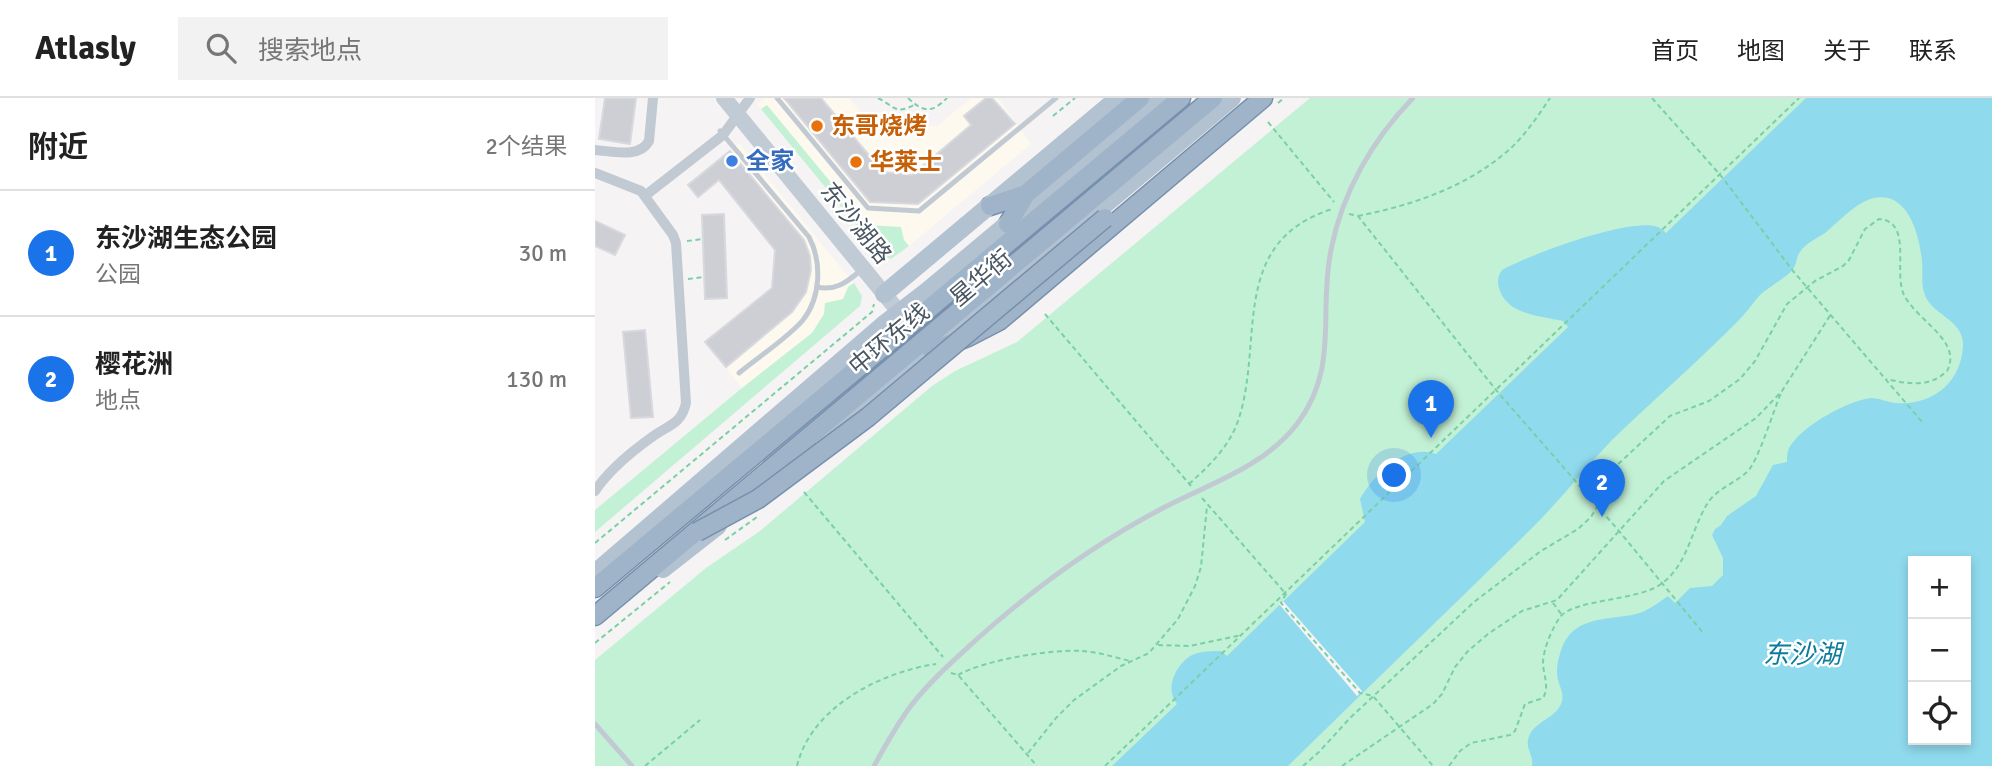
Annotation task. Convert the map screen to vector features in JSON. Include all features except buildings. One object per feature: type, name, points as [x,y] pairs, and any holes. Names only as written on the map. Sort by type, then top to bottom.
[{"type":"highway","points":[[1008,224],[1026,194],[1140,98]]},
{"type":"highway","name":"中环东线","points":[[595,588],[1181,98]]},
{"type":"highway","name":"中环东线","points":[[595,616],[1213,98]]},
{"type":"highway","points":[[697,532],[758,499],[868,417],[1249,98]]},
{"type":"highway","points":[[932,351],[999,321],[1263,98]]},
{"type":"highway","points":[[990,206],[1026,194]]},
{"type":"main road","points":[[881,290],[990,206],[1118,98]]},
{"type":"main road","name":"星华街","points":[[595,573],[899,312],[1158,98]]},
{"type":"main road","name":"星华街","points":[[595,624],[932,351],[1232,98]]},
{"type":"main road","name":"东沙湖路","points":[[734,105],[899,312]]},
{"type":"street","points":[[595,150],[633,152],[646,146],[653,98]]},
{"type":"street","points":[[644,193],[721,133],[734,105],[750,98]]},
{"type":"street","points":[[595,173],[644,193],[673,234],[679,280],[686,403],[684,413],[678,421],[650,438],[603,478],[595,491]]},
{"type":"lane","points":[[777,98],[868,208],[919,211],[1056,98]]},
{"type":"lane","points":[[874,766],[903,717],[942,670],[1038,588],[1139,522],[1245,468],[1265,454],[1296,425],[1320,380],[1327,338],[1331,249],[1343,213],[1358,173],[1369,154],[1400,111],[1413,98]]},
{"type":"lane","points":[[721,133],[809,237],[817,258],[817,287],[811,306],[802,321],[739,373]]},
{"type":"lane","points":[[817,287],[828,290],[837,287],[863,268]]},
{"type":"lane","points":[[595,724],[632,766]]},
{"type":"path","points":[[878,98],[903,111],[915,104]]},
{"type":"path","points":[[908,98],[917,107],[931,109],[947,98]]},
{"type":"path","points":[[1053,116],[1075,98]]},
{"type":"path","points":[[1189,484],[1224,447],[1237,423],[1247,375],[1252,315],[1265,266],[1280,241],[1293,229],[1320,213],[1335,208],[1358,216],[1399,207],[1462,182],[1511,148],[1550,98]]},
{"type":"path","points":[[1653,98],[1722,177],[1793,271],[1923,423]]},
{"type":"path","points":[[1105,766],[1799,98]]},
{"type":"path","points":[[1268,122],[1343,213]]},
{"type":"path","points":[[1358,216],[1496,390],[1598,506],[1704,634]]},
{"type":"path","points":[[1587,494],[1671,416],[1709,401],[1740,379],[1755,361],[1783,309],[1807,287],[1849,260],[1861,235],[1875,220],[1885,219],[1892,223],[1900,237],[1899,277],[1904,295],[1919,317],[1950,347],[1951,359],[1947,370],[1929,382],[1915,384],[1886,379]]},
{"type":"path","points":[[676,243],[703,239]]},
{"type":"path","points":[[679,280],[704,277]]},
{"type":"path","points":[[595,543],[872,312],[881,290]]},
{"type":"path","points":[[1045,314],[1286,594]]},
{"type":"path","points":[[1449,766],[1460,751],[1471,743],[1510,735],[1515,731],[1525,704],[1543,698],[1546,689],[1543,662],[1549,638],[1562,615],[1574,608],[1639,594],[1663,583],[1679,565],[1708,503],[1715,494],[1751,467],[1782,391],[1831,314]]},
{"type":"path","points":[[1342,766],[1433,704],[1442,694],[1455,667],[1488,634],[1522,611],[1553,602],[1566,591],[1664,481],[1756,418],[1782,391]]},
{"type":"path","points":[[804,492],[947,662]]},
{"type":"path","points":[[1027,755],[1074,700],[1102,678],[1143,657],[1157,645],[1178,619],[1195,586],[1204,544],[1207,505]]},
{"type":"path","points":[[1303,766],[1474,602],[1541,551],[1578,529],[1598,506]]},
{"type":"path","points":[[1286,594],[1281,603],[1360,693],[1373,696],[1433,766]]},
{"type":"path","points":[[1553,602],[1562,615]]},
{"type":"path","points":[[1157,645],[1190,646],[1243,635]]},
{"type":"path","points":[[958,675],[991,664],[1050,652],[1097,652],[1131,662]]},
{"type":"path","points":[[947,662],[942,670],[958,675],[1037,766]]},
{"type":"path","points":[[797,766],[804,745],[817,726],[846,701],[868,686],[902,671],[947,662]]},
{"type":"path","points":[[645,766],[699,720]]},
{"type":"shaded area","points":[[765,98],[849,98],[868,121],[937,126],[971,98],[998,98],[1031,144],[891,259],[881,255],[757,104]]},
{"type":"shaded area","points":[[739,143],[860,291],[742,388],[705,342],[772,288],[775,250],[720,181],[698,197],[688,185]]},
{"type":"green space","points":[[1310,98],[1992,98],[1992,766],[595,766],[595,660],[706,568],[760,531],[932,386],[955,371],[1017,342]]},
{"type":"green space","points":[[767,105],[866,225],[901,227],[904,240],[909,246],[891,259],[881,255],[761,109]]},
{"type":"green space","points":[[854,283],[862,296],[860,306],[595,532],[595,510],[812,333],[824,314],[825,303],[843,299],[848,287]]},
{"type":"water","name":"东沙湖","points":[[1806,98],[1992,98],[1992,766],[1532,766],[1528,746],[1530,733],[1555,712],[1562,701],[1557,677],[1558,664],[1565,641],[1572,632],[1591,622],[1640,613],[1668,596],[1675,603],[1690,588],[1712,586],[1723,575],[1723,558],[1712,535],[1715,529],[1727,516],[1756,496],[1773,465],[1787,462],[1787,453],[1797,437],[1827,415],[1861,400],[1874,398],[1895,403],[1921,401],[1942,390],[1957,371],[1963,346],[1962,337],[1953,323],[1927,300],[1923,288],[1919,244],[1909,215],[1896,202],[1879,197],[1854,208],[1805,246],[1791,272],[1759,296],[1723,336],[1611,441],[1535,525],[1288,766],[1112,766],[1177,704],[1173,698],[1172,684],[1186,659],[1210,651],[1221,651],[1227,656],[1365,522],[1360,499],[1382,471],[1413,453],[1436,454],[1568,327],[1563,321],[1518,310],[1504,299],[1498,285],[1502,270],[1556,247],[1603,232],[1644,225],[1658,227],[1666,233]]},
{"type":"pier","points":[[1283,601],[1362,691],[1357,696],[1279,604]]},
{"type":"place","name":"东哥烧烤","points":[[817,126]]},
{"type":"place","name":"全家","points":[[732,161]]},
{"type":"place","name":"华莱士","points":[[856,162]]},
{"type":"place","name":"东沙湖生态公园","points":[[1431,438]]},
{"type":"place","name":"樱花洲","points":[[1602,517]]}]
